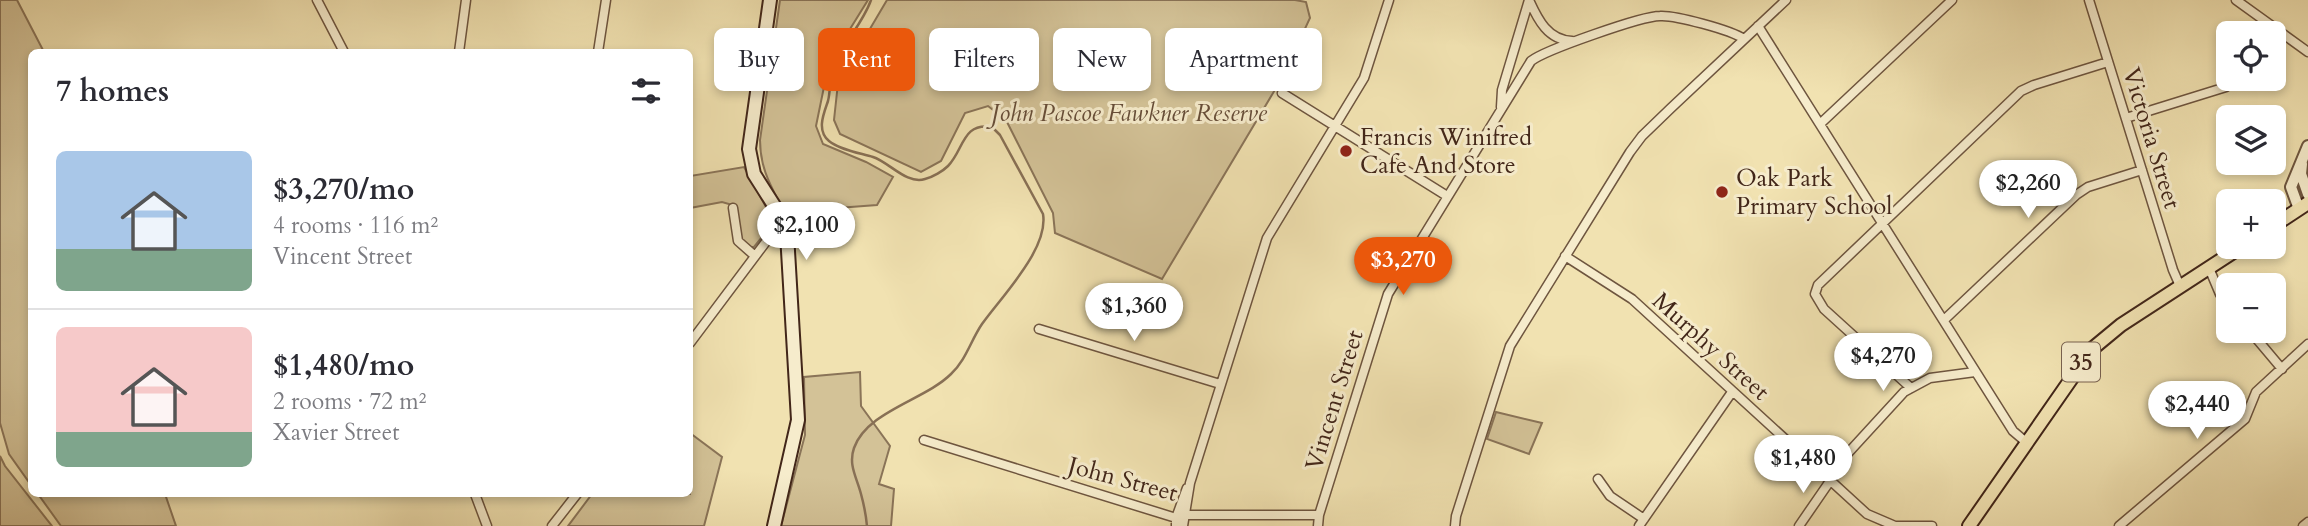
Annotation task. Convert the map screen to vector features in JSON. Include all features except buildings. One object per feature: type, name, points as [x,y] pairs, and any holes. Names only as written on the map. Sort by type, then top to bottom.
[{"type":"main road","points":[[770,0],[749,149],[754,174],[785,225],[798,421],[774,526]]},
{"type":"main road","points":[[2286,218],[2304,206]]},
{"type":"main road","name":"35","points":[[1969,526],[2092,349],[2114,330],[2223,259]]},
{"type":"street","points":[[317,0],[342,49]]},
{"type":"street","points":[[459,49],[467,0]]},
{"type":"street","points":[[598,49],[606,0]]},
{"type":"street","points":[[1183,526],[1179,520],[1184,493],[1190,483],[1267,238],[1370,65],[1389,0]]},
{"type":"street","points":[[1529,0],[1545,29],[1563,40],[1582,40]]},
{"type":"street","name":"Vincent Street","points":[[1502,107],[1502,90],[1529,0]]},
{"type":"street","points":[[1455,526],[1510,345],[1636,143],[1786,0]]},
{"type":"street","points":[[1820,124],[1952,0]]},
{"type":"street","name":"Victoria Street","points":[[2089,0],[2180,286]]},
{"type":"street","points":[[2236,0],[2260,21]]},
{"type":"street","points":[[1514,86],[1531,61],[1538,56],[1662,15],[1733,33],[1744,39]]},
{"type":"street","points":[[1758,26],[2013,431],[2026,442]]},
{"type":"street","points":[[2286,39],[2308,52]]},
{"type":"street","points":[[1911,388],[1824,309],[1815,294],[1821,281],[2021,91],[2108,62]]},
{"type":"street","name":"Vincent Street","points":[[1318,526],[1319,515],[1388,294],[1514,86],[1510,81],[1510,70]]},
{"type":"street","points":[[2126,118],[2216,90]]},
{"type":"street","points":[[1282,93],[1448,194]]},
{"type":"street","points":[[2304,206],[2291,187],[2308,146]]},
{"type":"street","points":[[2302,161],[2301,174],[2308,194]]},
{"type":"street","points":[[1944,320],[2076,195],[2088,187],[2142,170]]},
{"type":"street","points":[[733,208],[738,241],[755,256]]},
{"type":"street","points":[[693,339],[772,234],[785,225]]},
{"type":"street","name":"Murphy Street","points":[[1565,256],[1632,299],[1867,514],[1895,526],[1932,526]]},
{"type":"street","points":[[2209,268],[2216,284]]},
{"type":"street","points":[[1039,329],[1220,384]]},
{"type":"street","points":[[2260,343],[2282,369]]},
{"type":"street","points":[[2119,526],[2245,419],[2256,392],[2308,344]]},
{"type":"street","points":[[1799,526],[1828,479],[1904,392],[1941,375],[1975,372]]},
{"type":"street","points":[[1598,479],[1610,496],[1642,522],[1732,391]]},
{"type":"street","name":"John Street","points":[[924,440],[1179,520],[1319,515]]},
{"type":"street","points":[[476,497],[488,526]]},
{"type":"street","points":[[552,526],[574,497]]},
{"type":"street","points":[[2303,526],[2308,522]]},
{"type":"green space","points":[[0,0],[17,0],[42,49],[28,49],[28,481],[9,454],[0,423]]},
{"type":"green space","points":[[780,0],[868,0],[851,28],[818,28],[818,91],[823,91],[816,126],[823,144],[893,177],[877,205],[784,212],[764,169],[760,140],[767,91],[804,91],[804,28],[776,28]]},
{"type":"green space","name":"John Pascoe Fawkner Reserve","points":[[887,0],[1295,0],[1306,2],[1310,18],[1305,28],[1165,28],[1165,91],[1274,91],[1162,279],[1055,233],[1053,213],[1006,120],[988,106],[965,113],[941,161],[921,172],[840,134],[834,120],[837,91],[915,91],[915,28],[870,28]]},
{"type":"green space","points":[[744,167],[772,218],[771,226],[754,247],[740,239],[736,206],[722,202],[693,207],[693,176]]},
{"type":"green space","points":[[860,372],[861,406],[890,446],[879,484],[894,489],[891,526],[781,526],[805,435],[804,377]]},
{"type":"green space","points":[[1496,412],[1542,423],[1529,454],[1487,439]]},
{"type":"green space","points":[[693,435],[722,457],[704,526],[568,526],[590,497],[693,497]]},
{"type":"green space","points":[[0,456],[52,526],[0,526]]},
{"type":"green space","points":[[40,497],[166,497],[176,526],[61,526]]},
{"type":"waterway","points":[[867,526],[852,460],[854,448],[861,435],[884,415],[951,374],[982,324],[1022,272],[1039,242],[1043,228],[1043,214],[1000,135],[992,127],[982,127],[969,133],[946,168],[938,174],[918,180],[905,176],[873,157],[839,147],[825,137],[822,121],[832,70],[871,0]]},
{"type":"place","name":"Francis Winifred Cafe And Store","points":[[1346,151]]},
{"type":"place","name":"Oak Park Primary School","points":[[1722,192]]}]
